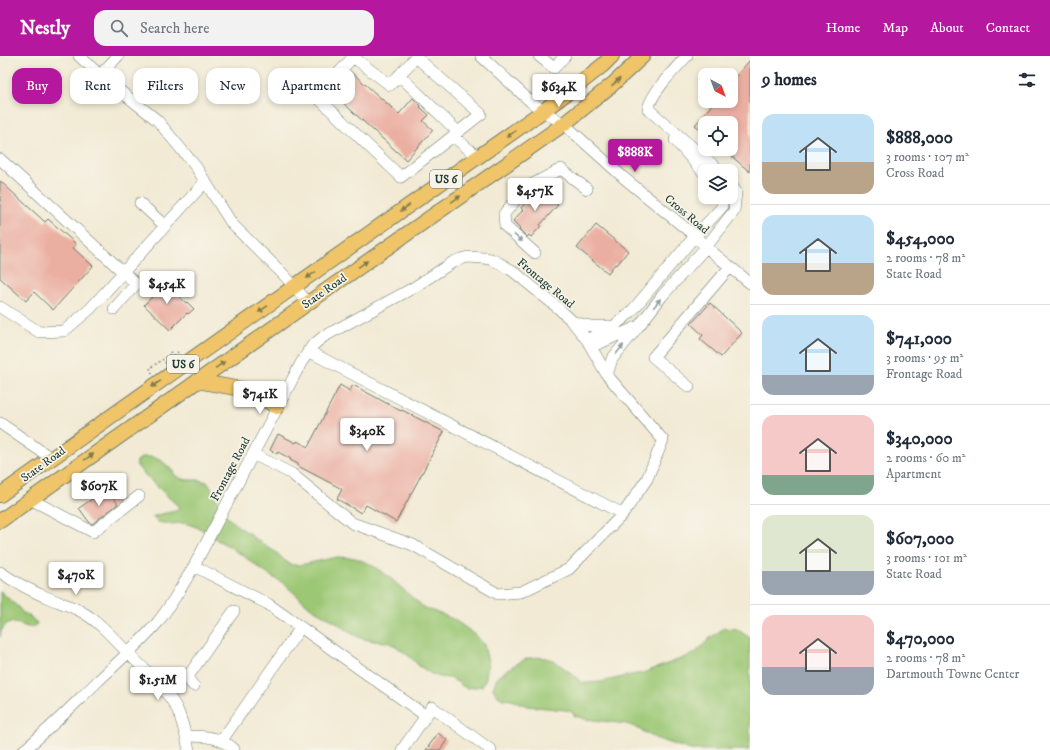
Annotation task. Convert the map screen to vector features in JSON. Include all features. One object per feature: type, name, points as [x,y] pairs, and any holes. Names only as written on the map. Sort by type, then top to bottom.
[{"type":"main road","name":"State Road","points":[[0,495],[543,111],[603,65],[612,56]]},
{"type":"main road","name":"State Road","points":[[0,520],[564,124],[613,84],[643,56]]},
{"type":"main road","points":[[197,381],[242,389],[259,396],[277,407]]},
{"type":"street","points":[[79,56],[92,68]]},
{"type":"street","points":[[107,68],[118,56]]},
{"type":"street","name":"Cross Road","points":[[481,56],[530,102],[564,124],[624,178],[695,236],[706,248],[750,283]]},
{"type":"street","points":[[540,56],[554,68],[565,56]]},
{"type":"street","points":[[648,109],[654,94],[687,56]]},
{"type":"street","points":[[353,57],[390,85],[416,57],[481,114],[401,177],[317,97],[353,57]]},
{"type":"street","points":[[399,75],[478,156]]},
{"type":"street","points":[[125,95],[157,120],[196,167],[232,224],[294,286],[308,303]]},
{"type":"street","points":[[648,109],[712,164]]},
{"type":"street","points":[[648,109],[698,166]]},
{"type":"street","points":[[0,159],[136,284],[114,309]]},
{"type":"street","points":[[535,253],[505,226],[504,214],[525,188],[561,169],[587,189]]},
{"type":"street","points":[[0,307],[39,332],[64,331],[90,309],[205,182]]},
{"type":"street","points":[[140,203],[165,226]]},
{"type":"street","points":[[589,343],[631,312],[695,236],[722,207],[722,204]]},
{"type":"street","points":[[607,375],[612,359],[662,296],[706,248],[734,211],[735,204]]},
{"type":"street","name":"Frontage Road","points":[[24,750],[128,653],[158,621],[175,598],[194,566],[277,407],[308,351],[317,341],[413,288],[453,262],[468,258],[491,259],[508,267],[571,320]]},
{"type":"street","points":[[689,387],[653,357],[730,267]]},
{"type":"street","points":[[571,320],[586,326],[599,328],[614,326]]},
{"type":"street","points":[[253,454],[292,474],[352,523],[413,545],[498,594],[521,592],[569,569],[623,514],[648,479],[662,440],[607,375],[589,343],[571,320]]},
{"type":"street","points":[[589,343],[638,326]]},
{"type":"street","points":[[308,351],[623,514]]},
{"type":"street","points":[[0,423],[51,458]]},
{"type":"street","points":[[30,499],[93,532],[139,496]]},
{"type":"street","points":[[194,566],[268,604],[426,716]]},
{"type":"street","points":[[0,572],[24,586],[89,616],[102,627],[168,695],[181,719],[189,750]]},
{"type":"street","points":[[194,686],[190,682],[190,675],[234,611]]},
{"type":"street","points":[[222,740],[301,627]]},
{"type":"street","points":[[402,750],[432,707],[491,750]]},
{"type":"street","points":[[186,736],[210,737],[222,740],[234,750]]},
{"type":"path","points":[[154,372],[152,373],[150,368],[171,354],[170,351]]},
{"type":"path","points":[[160,367],[178,352],[180,356]]},
{"type":"green space","points":[[142,457],[153,457],[162,461],[179,478],[207,482],[223,511],[230,520],[292,565],[305,564],[337,557],[355,558],[370,564],[388,576],[423,607],[453,619],[476,635],[484,645],[488,662],[486,678],[482,686],[468,688],[450,678],[432,674],[419,666],[396,646],[387,642],[360,638],[351,633],[336,622],[311,608],[283,583],[266,573],[231,547],[217,540],[209,533],[185,523],[169,524],[158,522],[152,517],[179,510],[178,506],[137,466],[137,461]]},
{"type":"green space","points":[[0,591],[23,613],[31,617],[37,624],[29,627],[7,623],[1,631],[0,637]]},
{"type":"green space","points":[[724,628],[737,629],[750,638],[750,750],[691,750],[655,738],[627,724],[586,719],[575,716],[572,712],[566,710],[527,706],[512,700],[503,699],[498,696],[493,689],[496,680],[503,673],[526,659],[538,657],[552,660],[570,672],[582,683],[601,682],[643,673],[694,654],[709,639]]},
{"type":"building","points":[[750,60],[750,172],[731,156],[738,156],[738,116],[702,116],[709,108],[738,108],[738,74]]},
{"type":"building","points":[[355,75],[399,114],[413,98],[429,115],[423,121],[433,130],[406,160],[344,104],[355,104]]},
{"type":"building","points":[[0,181],[45,222],[48,219],[76,244],[73,248],[93,266],[53,310],[34,292],[26,301],[0,278]]},
{"type":"building","points":[[543,188],[552,196],[550,198],[558,205],[531,237],[529,235],[527,237],[513,221],[523,210],[521,208],[539,189],[541,190]]},
{"type":"building","points":[[596,225],[628,251],[617,265],[615,264],[608,273],[577,248]]},
{"type":"building","points":[[163,281],[194,309],[188,314],[187,313],[170,330],[144,305],[152,297],[145,290],[150,284],[155,288]]},
{"type":"building","points":[[710,303],[742,333],[721,357],[700,339],[703,335],[691,324]]},
{"type":"building","points":[[340,385],[350,391],[353,385],[444,432],[396,522],[366,505],[361,513],[337,499],[342,489],[298,466],[298,464],[290,460],[291,459],[278,452],[277,454],[270,450],[278,434],[308,447]]},
{"type":"building","points":[[107,489],[118,504],[92,524],[79,508]]},
{"type":"building","points":[[438,733],[447,740],[440,750],[426,750]]}]
